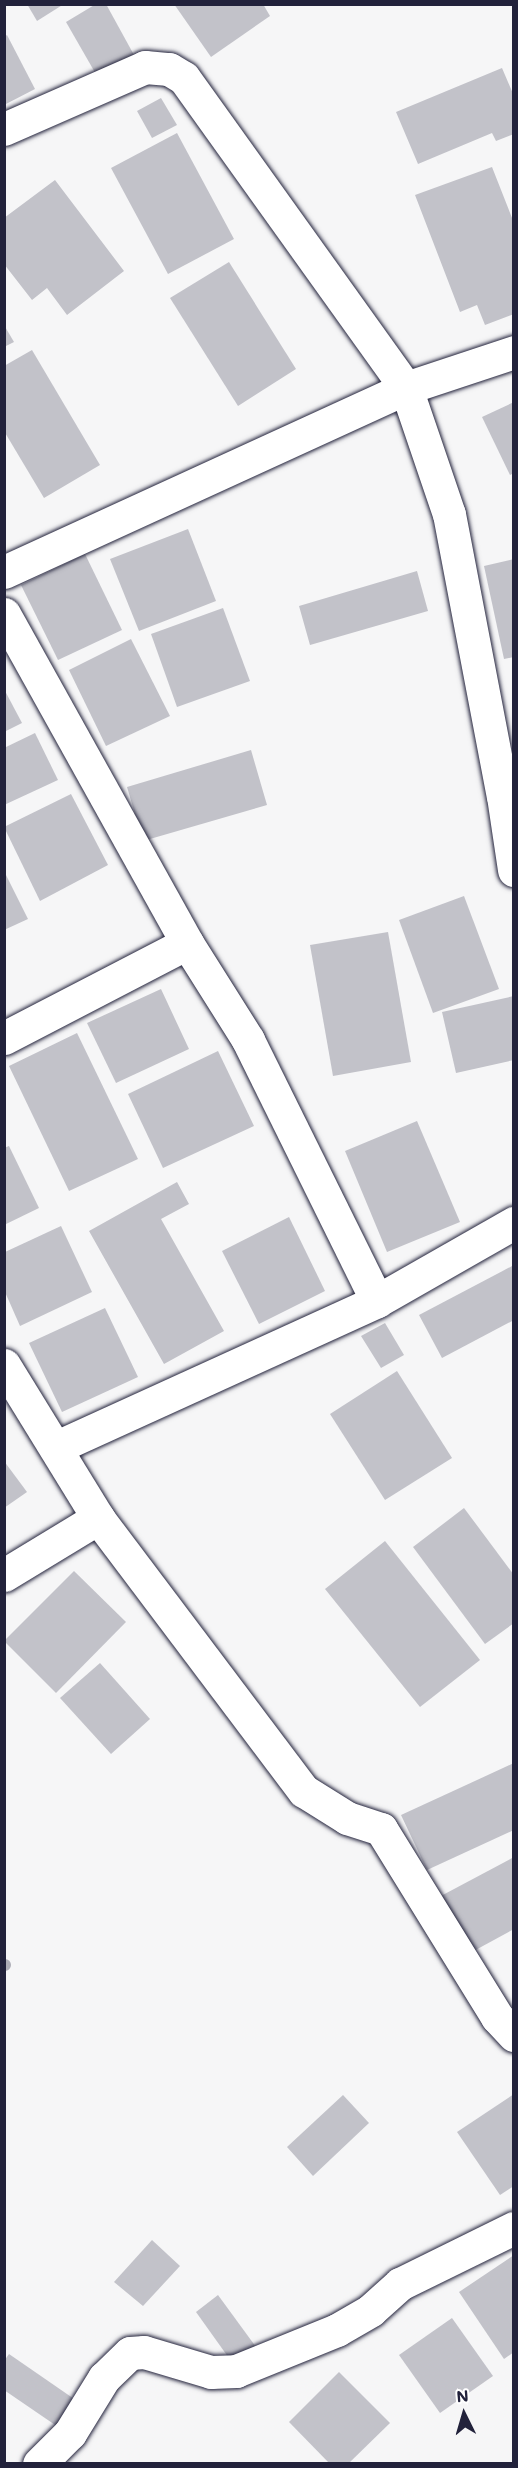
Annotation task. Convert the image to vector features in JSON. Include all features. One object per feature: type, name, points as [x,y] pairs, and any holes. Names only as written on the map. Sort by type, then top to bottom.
[{"type":"street","points":[[4,129],[145,67],[169,69],[184,78],[406,388],[449,514],[508,794],[513,870]]},
{"type":"street","points":[[6,568],[406,388],[513,352]]},
{"type":"street","points":[[4,614],[188,943],[248,1040],[376,1300]]},
{"type":"street","points":[[4,1038],[188,943]]},
{"type":"street","points":[[57,1447],[376,1300],[513,1223]]},
{"type":"street","points":[[4,1365],[57,1447],[98,1518],[304,1791],[347,1818],[381,1829],[497,2017],[513,2035]]},
{"type":"street","points":[[4,1575],[98,1518]]},
{"type":"street","points":[[39,2463],[70,2433],[104,2378],[130,2353],[144,2352],[211,2372],[236,2371],[337,2331],[371,2310],[400,2284],[513,2228]]},
{"type":"building","points":[[27,4],[64,4],[37,21]]},
{"type":"building","points":[[96,4],[106,4],[134,55],[97,76],[66,22]]},
{"type":"building","points":[[174,4],[263,4],[270,16],[211,57]]},
{"type":"building","points":[[7,35],[35,89],[4,105],[4,37]]},
{"type":"building","points":[[502,68],[514,96],[514,134],[496,141],[492,133],[418,164],[396,112]]},
{"type":"building","points":[[161,98],[177,125],[152,138],[137,111]]},
{"type":"building","points":[[177,133],[234,239],[168,274],[111,168]]},
{"type":"building","points":[[492,167],[514,223],[514,314],[485,325],[477,305],[460,312],[415,195]]},
{"type":"building","points":[[55,180],[124,271],[67,315],[47,288],[32,300],[4,264],[4,218]]},
{"type":"building","points":[[229,262],[296,369],[238,406],[170,298]]},
{"type":"building","points":[[4,325],[14,342],[4,347]]},
{"type":"building","points":[[32,350],[100,465],[44,498],[4,431],[4,366]]},
{"type":"building","points":[[514,402],[514,473],[510,475],[482,417]]},
{"type":"building","points":[[188,529],[216,601],[139,631],[110,559]]},
{"type":"building","points":[[85,554],[122,630],[58,660],[21,585]]},
{"type":"building","points":[[514,559],[514,657],[504,659],[484,566]]},
{"type":"building","points":[[417,571],[428,611],[310,645],[299,606]]},
{"type":"building","points":[[223,608],[250,681],[177,707],[151,634]]},
{"type":"building","points":[[131,639],[170,716],[106,746],[69,670]]},
{"type":"building","points":[[4,689],[22,723],[4,732]]},
{"type":"building","points":[[35,733],[58,780],[4,805],[4,748]]},
{"type":"building","points":[[251,750],[267,805],[143,841],[127,787]]},
{"type":"building","points":[[71,794],[108,865],[40,901],[4,827]]},
{"type":"building","points":[[4,871],[28,919],[4,930]]},
{"type":"building","points":[[464,896],[499,989],[433,1013],[399,920]]},
{"type":"building","points":[[388,932],[411,1062],[333,1076],[310,945]]},
{"type":"building","points":[[161,989],[189,1049],[116,1083],[87,1023]]},
{"type":"building","points":[[514,996],[514,1060],[456,1073],[442,1012]]},
{"type":"building","points":[[77,1033],[138,1159],[69,1191],[9,1066]]},
{"type":"building","points":[[218,1051],[254,1126],[163,1168],[128,1094]]},
{"type":"building","points":[[417,1121],[460,1222],[387,1252],[345,1151]]},
{"type":"building","points":[[9,1146],[39,1208],[4,1225],[4,1148]]},
{"type":"building","points":[[177,1182],[189,1204],[161,1219],[224,1331],[164,1364],[89,1231]]},
{"type":"building","points":[[289,1217],[325,1291],[259,1324],[222,1251]]},
{"type":"building","points":[[61,1226],[92,1292],[20,1326],[5,1292],[5,1252]]},
{"type":"building","points":[[514,1265],[514,1320],[442,1358],[419,1315]]},
{"type":"building","points":[[105,1308],[138,1377],[62,1412],[29,1343]]},
{"type":"building","points":[[385,1323],[404,1355],[381,1368],[361,1336]]},
{"type":"building","points":[[397,1371],[452,1458],[385,1500],[330,1414]]},
{"type":"building","points":[[4,1461],[27,1492],[4,1508]]},
{"type":"building","points":[[464,1508],[514,1575],[514,1623],[485,1644],[413,1547]]},
{"type":"building","points":[[385,1541],[480,1660],[420,1707],[325,1589]]},
{"type":"building","points":[[74,1571],[126,1622],[56,1693],[4,1641]]},
{"type":"building","points":[[100,1663],[150,1719],[111,1754],[60,1698]]},
{"type":"building","points":[[514,1763],[514,1830],[427,1870],[401,1815]]},
{"type":"building","points":[[514,1857],[514,1929],[470,1953],[439,1897]]},
{"type":"building","points":[[514,2094],[514,2186],[500,2195],[457,2132]]},
{"type":"building","points":[[343,2095],[369,2123],[313,2176],[287,2147]]},
{"type":"building","points":[[152,2240],[180,2266],[143,2306],[114,2282]]},
{"type":"building","points":[[514,2255],[514,2352],[504,2359],[459,2292]]},
{"type":"building","points":[[218,2295],[259,2351],[236,2368],[196,2312]]},
{"type":"building","points":[[452,2318],[493,2376],[440,2413],[399,2355]]},
{"type":"building","points":[[9,2354],[80,2403],[61,2429],[4,2390],[4,2361]]},
{"type":"building","points":[[339,2372],[390,2423],[348,2464],[330,2464],[289,2422]]}]
